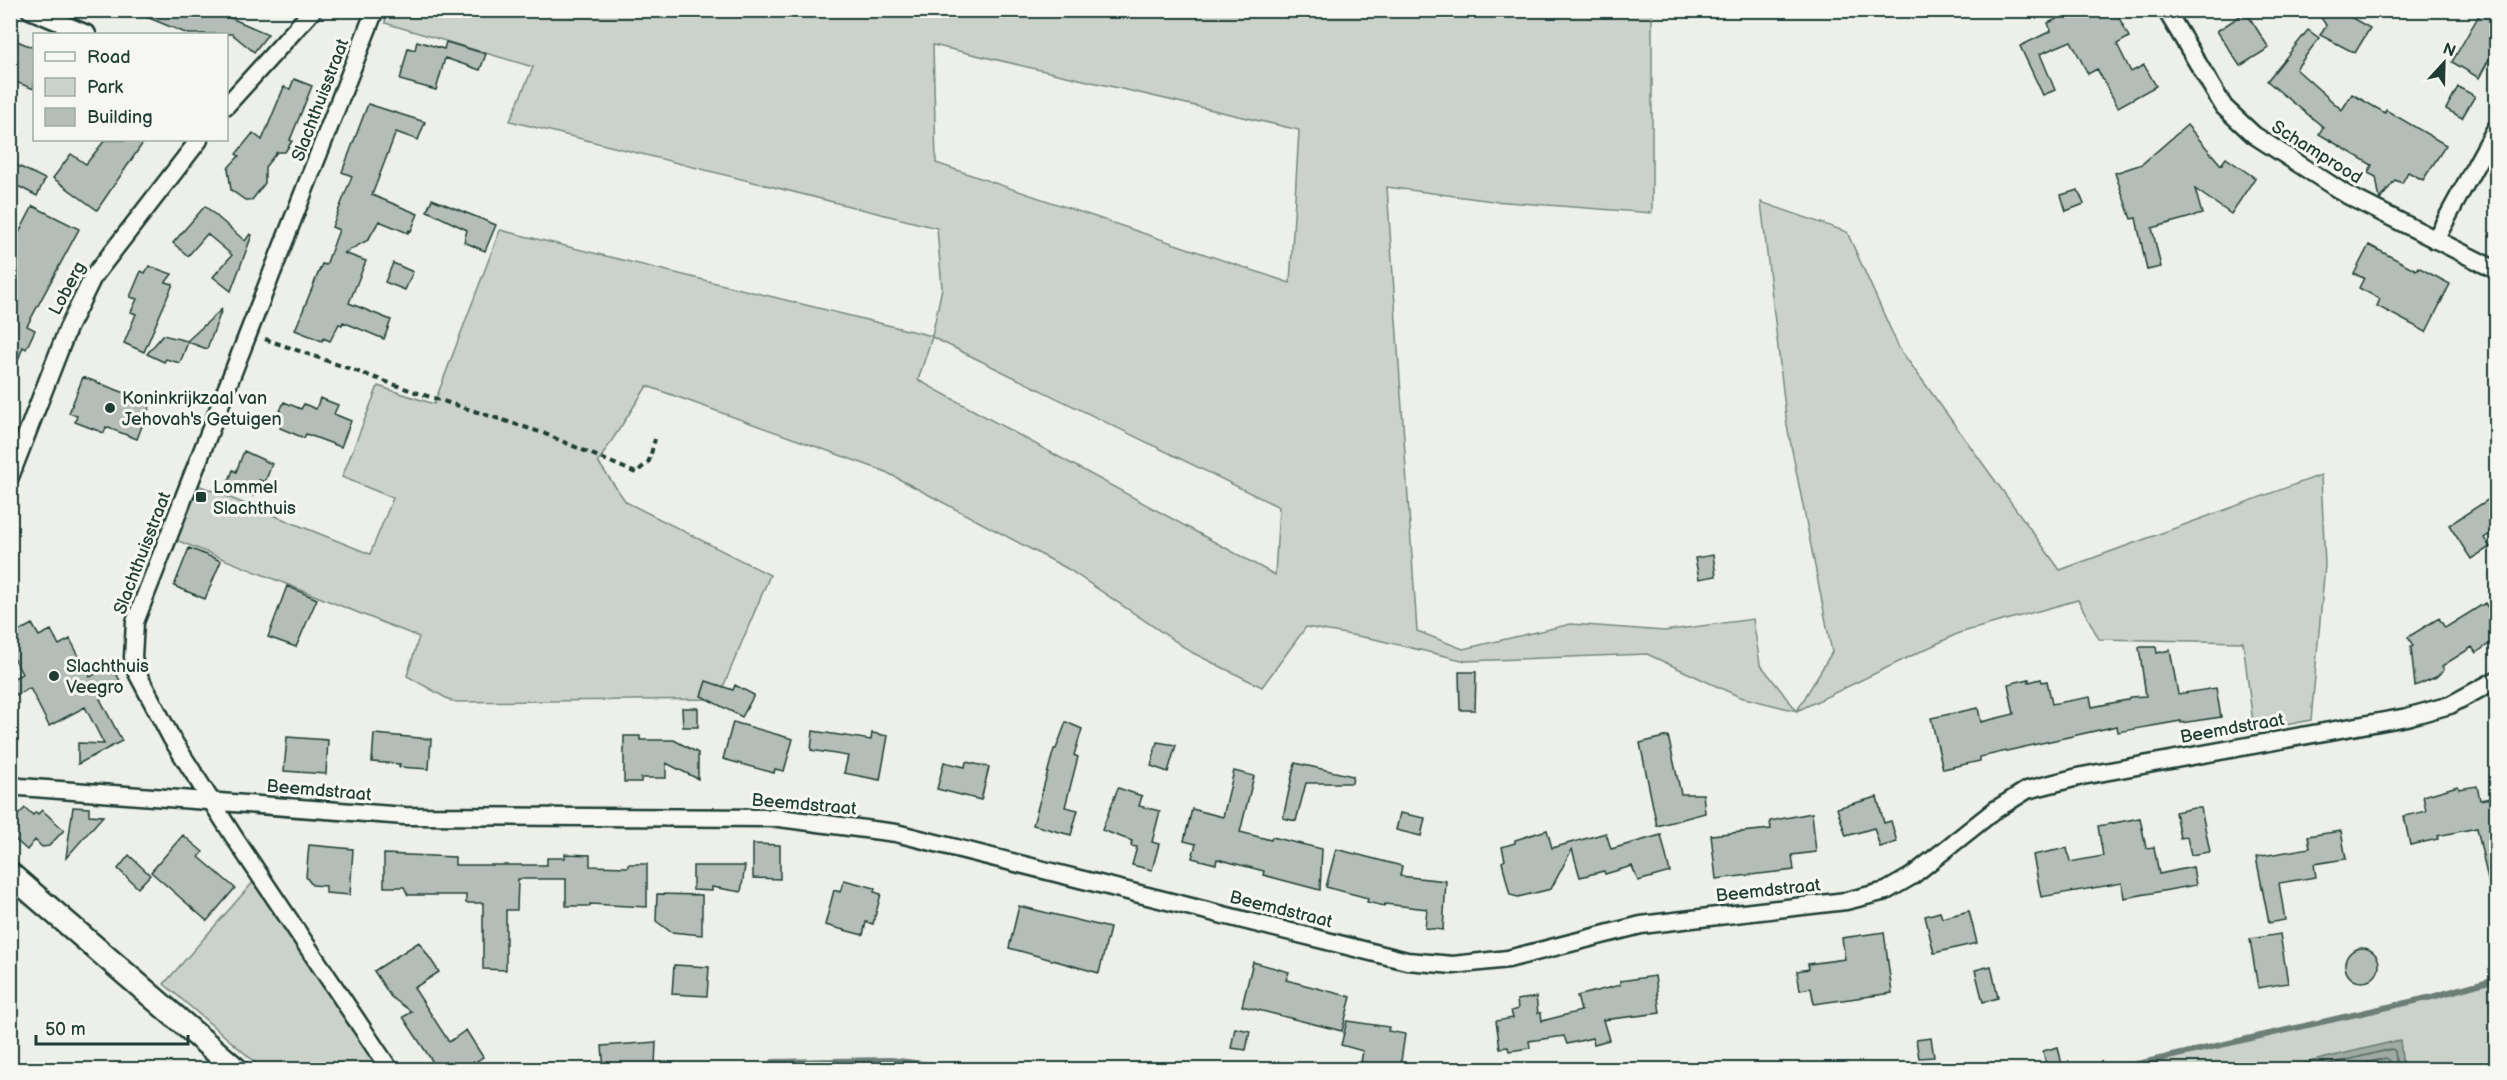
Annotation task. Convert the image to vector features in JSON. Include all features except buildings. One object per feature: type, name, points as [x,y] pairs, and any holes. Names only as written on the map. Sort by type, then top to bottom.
[{"type":"main road","points":[[10,874],[237,1070]]},
{"type":"street","points":[[228,104],[313,10]]},
{"type":"street","name":"Slachthuisstraat","points":[[375,10],[135,622],[132,640],[136,671],[189,767],[390,1070]]},
{"type":"street","name":"Schamprood","points":[[2166,10],[2224,107],[2254,135],[2347,195],[2496,270]]},
{"type":"street","points":[[32,11],[85,33]]},
{"type":"street","points":[[2435,240],[2496,128]]},
{"type":"street","name":"Loberg","points":[[10,477],[64,338],[93,277],[198,141]]},
{"type":"street","name":"Beemdstraat","points":[[10,784],[20,787],[405,816],[779,818],[841,825],[896,833],[1407,961],[1453,965],[1508,959],[1641,925],[1846,901],[1886,891],[1912,876],[1995,810],[2027,790],[2082,776],[2407,717],[2450,705],[2496,680]]},
{"type":"path","points":[[250,333],[418,393],[543,433],[636,473],[649,461],[655,439]]},
{"type":"green space","points":[[1652,10],[1652,213],[1493,201],[1387,187],[1417,631],[1463,649],[1571,624],[1664,631],[1753,619],[1760,664],[1797,711],[1740,697],[1647,654],[1466,661],[1374,639],[1306,627],[1262,687],[1193,653],[1068,569],[884,471],[647,386],[598,462],[626,502],[770,575],[718,699],[453,702],[407,676],[419,637],[176,540],[198,485],[370,554],[393,498],[342,477],[378,386],[434,404],[500,230],[932,336],[942,288],[937,228],[510,121],[533,67],[385,23],[386,11]],"holes":[[[933,45],[1299,130],[1290,283],[936,163]],[[932,337],[1279,507],[1275,575],[918,380]]]},
{"type":"green space","points":[[1761,202],[1847,232],[1899,348],[2060,570],[2321,475],[2325,565],[2311,720],[2254,731],[2243,642],[2099,639],[2078,600],[1959,633],[1797,711],[1832,652],[1787,425]]},
{"type":"green space","points":[[255,880],[383,1069],[263,1069],[164,984]]},
{"type":"green space","points":[[2496,979],[2496,1069],[2403,1069],[2400,1041],[2280,1069],[2111,1070],[2432,997]]},
{"type":"water","points":[[2400,1040],[2403,1069],[2280,1069]]},
{"type":"waterway","points":[[2111,1070],[2432,997],[2496,979]]},
{"type":"waterway","points":[[773,1062],[891,1060],[970,1070]]},
{"type":"place","name":"Koninkrijkzaal van Jehovah's Getuigen","points":[[110,408]]},
{"type":"place","name":"Lommel Slachthuis","points":[[201,497]]},
{"type":"place","name":"Slachthuis Veegro","points":[[54,676]]}]
